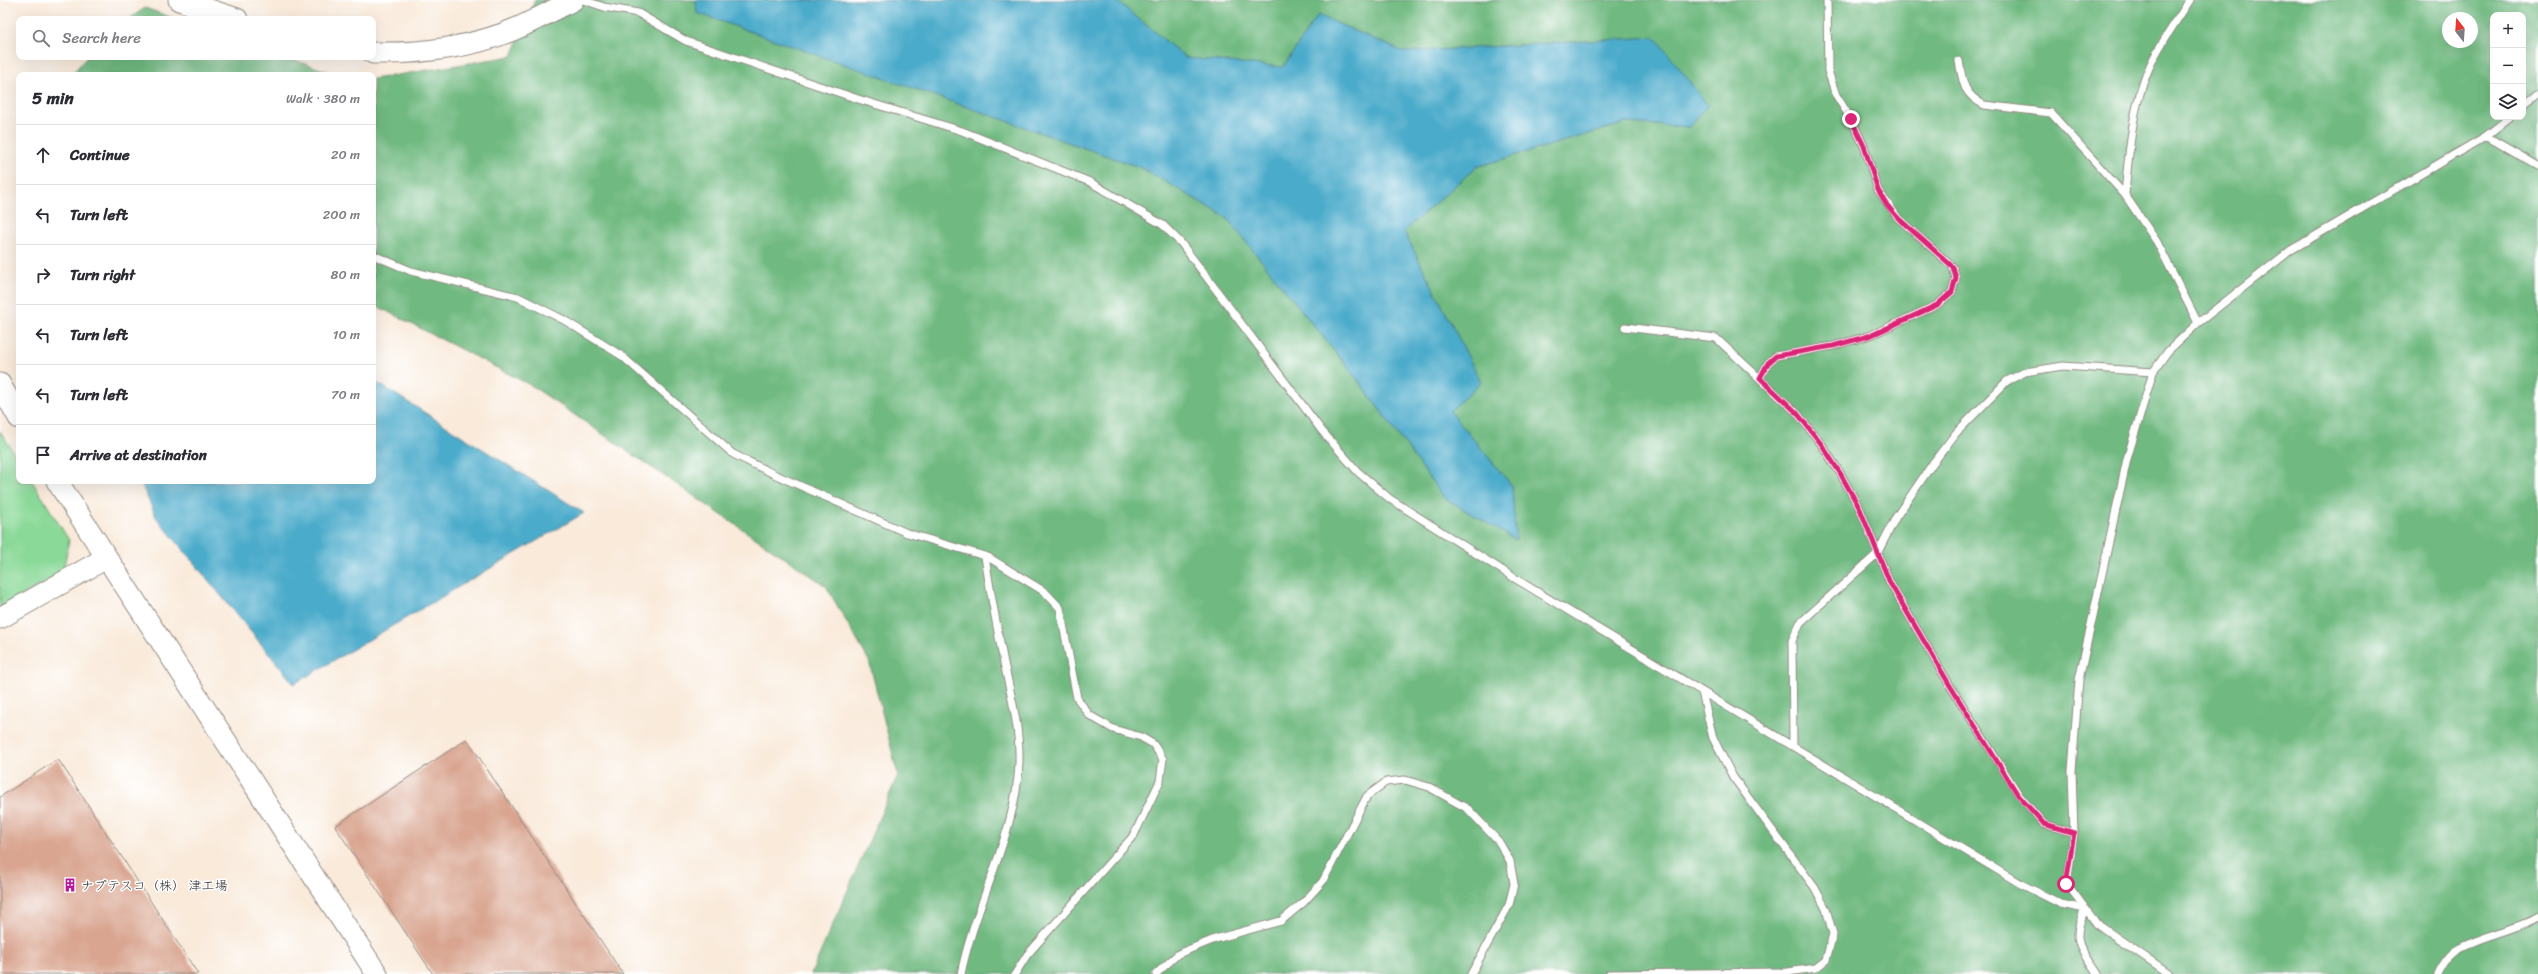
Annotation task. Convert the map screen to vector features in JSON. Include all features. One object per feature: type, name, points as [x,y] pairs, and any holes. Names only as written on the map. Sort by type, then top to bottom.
[{"type":"street","points":[[179,0],[228,16]]},
{"type":"street","points":[[376,53],[436,50],[473,42],[520,27],[573,0]]},
{"type":"street","points":[[0,384],[16,413]]},
{"type":"street","points":[[59,484],[377,974]]},
{"type":"street","points":[[0,618],[106,558]]},
{"type":"lane","points":[[583,0],[604,7],[638,13],[686,41],[858,99],[962,131],[1090,182],[1163,225],[1181,243],[1322,431],[1358,472],[1390,499],[1483,558],[1702,692],[2019,883],[2061,904],[2085,909]]},
{"type":"lane","points":[[1760,378],[1768,363],[1776,356],[1833,346],[1872,335],[1937,305],[1952,292],[1956,278],[1953,267],[1898,218],[1878,190],[1864,146],[1851,119],[1836,96],[1828,71],[1827,0]]},
{"type":"lane","points":[[2125,195],[2129,149],[2143,85],[2156,53],[2190,0]]},
{"type":"lane","points":[[1959,61],[1963,83],[1969,95],[1984,105],[2051,113],[2125,195],[2156,242],[2198,323]]},
{"type":"lane","points":[[2526,104],[2538,94]]},
{"type":"lane","points":[[2170,974],[2097,924],[2066,884],[2074,833],[2072,771],[2079,680],[2127,459],[2153,372],[2168,351],[2198,323],[2291,250],[2486,136],[2506,120]]},
{"type":"lane","points":[[2486,136],[2538,166]]},
{"type":"lane","points":[[376,256],[411,271],[518,297],[564,320],[622,356],[733,454],[776,476],[907,533],[985,556],[1045,592],[1060,608],[1077,698],[1089,715],[1113,729],[1141,737],[1153,744],[1163,759],[1160,781],[1134,835],[1027,955],[1015,974]]},
{"type":"lane","points":[[1625,327],[1716,338],[1797,413],[1822,445],[1860,509],[1890,583],[1949,684],[2018,795],[2044,824],[2074,833]]},
{"type":"lane","points":[[1793,746],[1792,641],[1800,623],[1877,554],[1896,517],[1933,463],[1956,433],[2008,381],[2025,372],[2063,366],[2153,372]]},
{"type":"lane","points":[[961,974],[968,939],[1013,811],[1019,763],[1019,730],[991,602],[985,556]]},
{"type":"lane","points":[[1609,974],[1788,972],[1816,968],[1826,960],[1833,934],[1826,909],[1815,888],[1732,777],[1713,738],[1702,692]]},
{"type":"lane","points":[[1156,974],[1178,954],[1215,939],[1281,921],[1304,902],[1323,881],[1367,796],[1386,782],[1405,780],[1429,787],[1468,809],[1499,842],[1510,861],[1514,884],[1509,905],[1471,974]]},
{"type":"lane","points":[[2085,909],[2076,929],[2080,948],[2097,974]]},
{"type":"lane","points":[[2438,974],[2442,966],[2459,948],[2519,927],[2538,917]]},
{"type":"green space","points":[[535,0],[696,0],[698,13],[1142,168],[1226,217],[1361,384],[1444,498],[1512,486],[1450,411],[1481,382],[1404,231],[1476,167],[1626,123],[1689,127],[1655,37],[1404,52],[1318,15],[1283,67],[1186,58],[1116,0],[2538,0],[2538,974],[811,974],[898,775],[869,661],[826,586],[532,386],[376,306],[376,79],[512,56]]},
{"type":"green space","points":[[145,8],[168,16],[133,16]]},
{"type":"green space","points":[[84,60],[295,60],[329,72],[74,72]]},
{"type":"green space","points":[[0,431],[16,456],[16,484],[34,484],[69,540],[63,572],[0,608]]},
{"type":"water","points":[[696,0],[1116,0],[1186,58],[1283,67],[1318,15],[1404,52],[1655,37],[1708,105],[1689,127],[1626,123],[1476,167],[1404,231],[1481,382],[1450,411],[1512,486],[1516,540],[1444,498],[1361,384],[1226,217],[1142,168],[697,13]]},
{"type":"water","points":[[376,382],[584,513],[294,684],[156,517],[141,484],[376,484]]},
{"type":"building","points":[[467,739],[623,974],[433,974],[335,826]]},
{"type":"building","name":"ナブテスコ（株） 津工場","points":[[58,759],[198,974],[0,974],[0,797]]},
{"type":"place","name":"ナブテスコ（株） 津工場","points":[[70,885]]},
{"type":"route","points":[[1851,119],[1864,146],[1878,190],[1887,205],[1898,218],[1953,267],[1956,278],[1952,292],[1937,305],[1872,335],[1833,346],[1776,356],[1768,363],[1760,378],[1797,413],[1822,445],[1840,473],[1860,509],[1890,583],[1949,684],[2018,795],[2044,824],[2074,833],[2066,884]]}]
